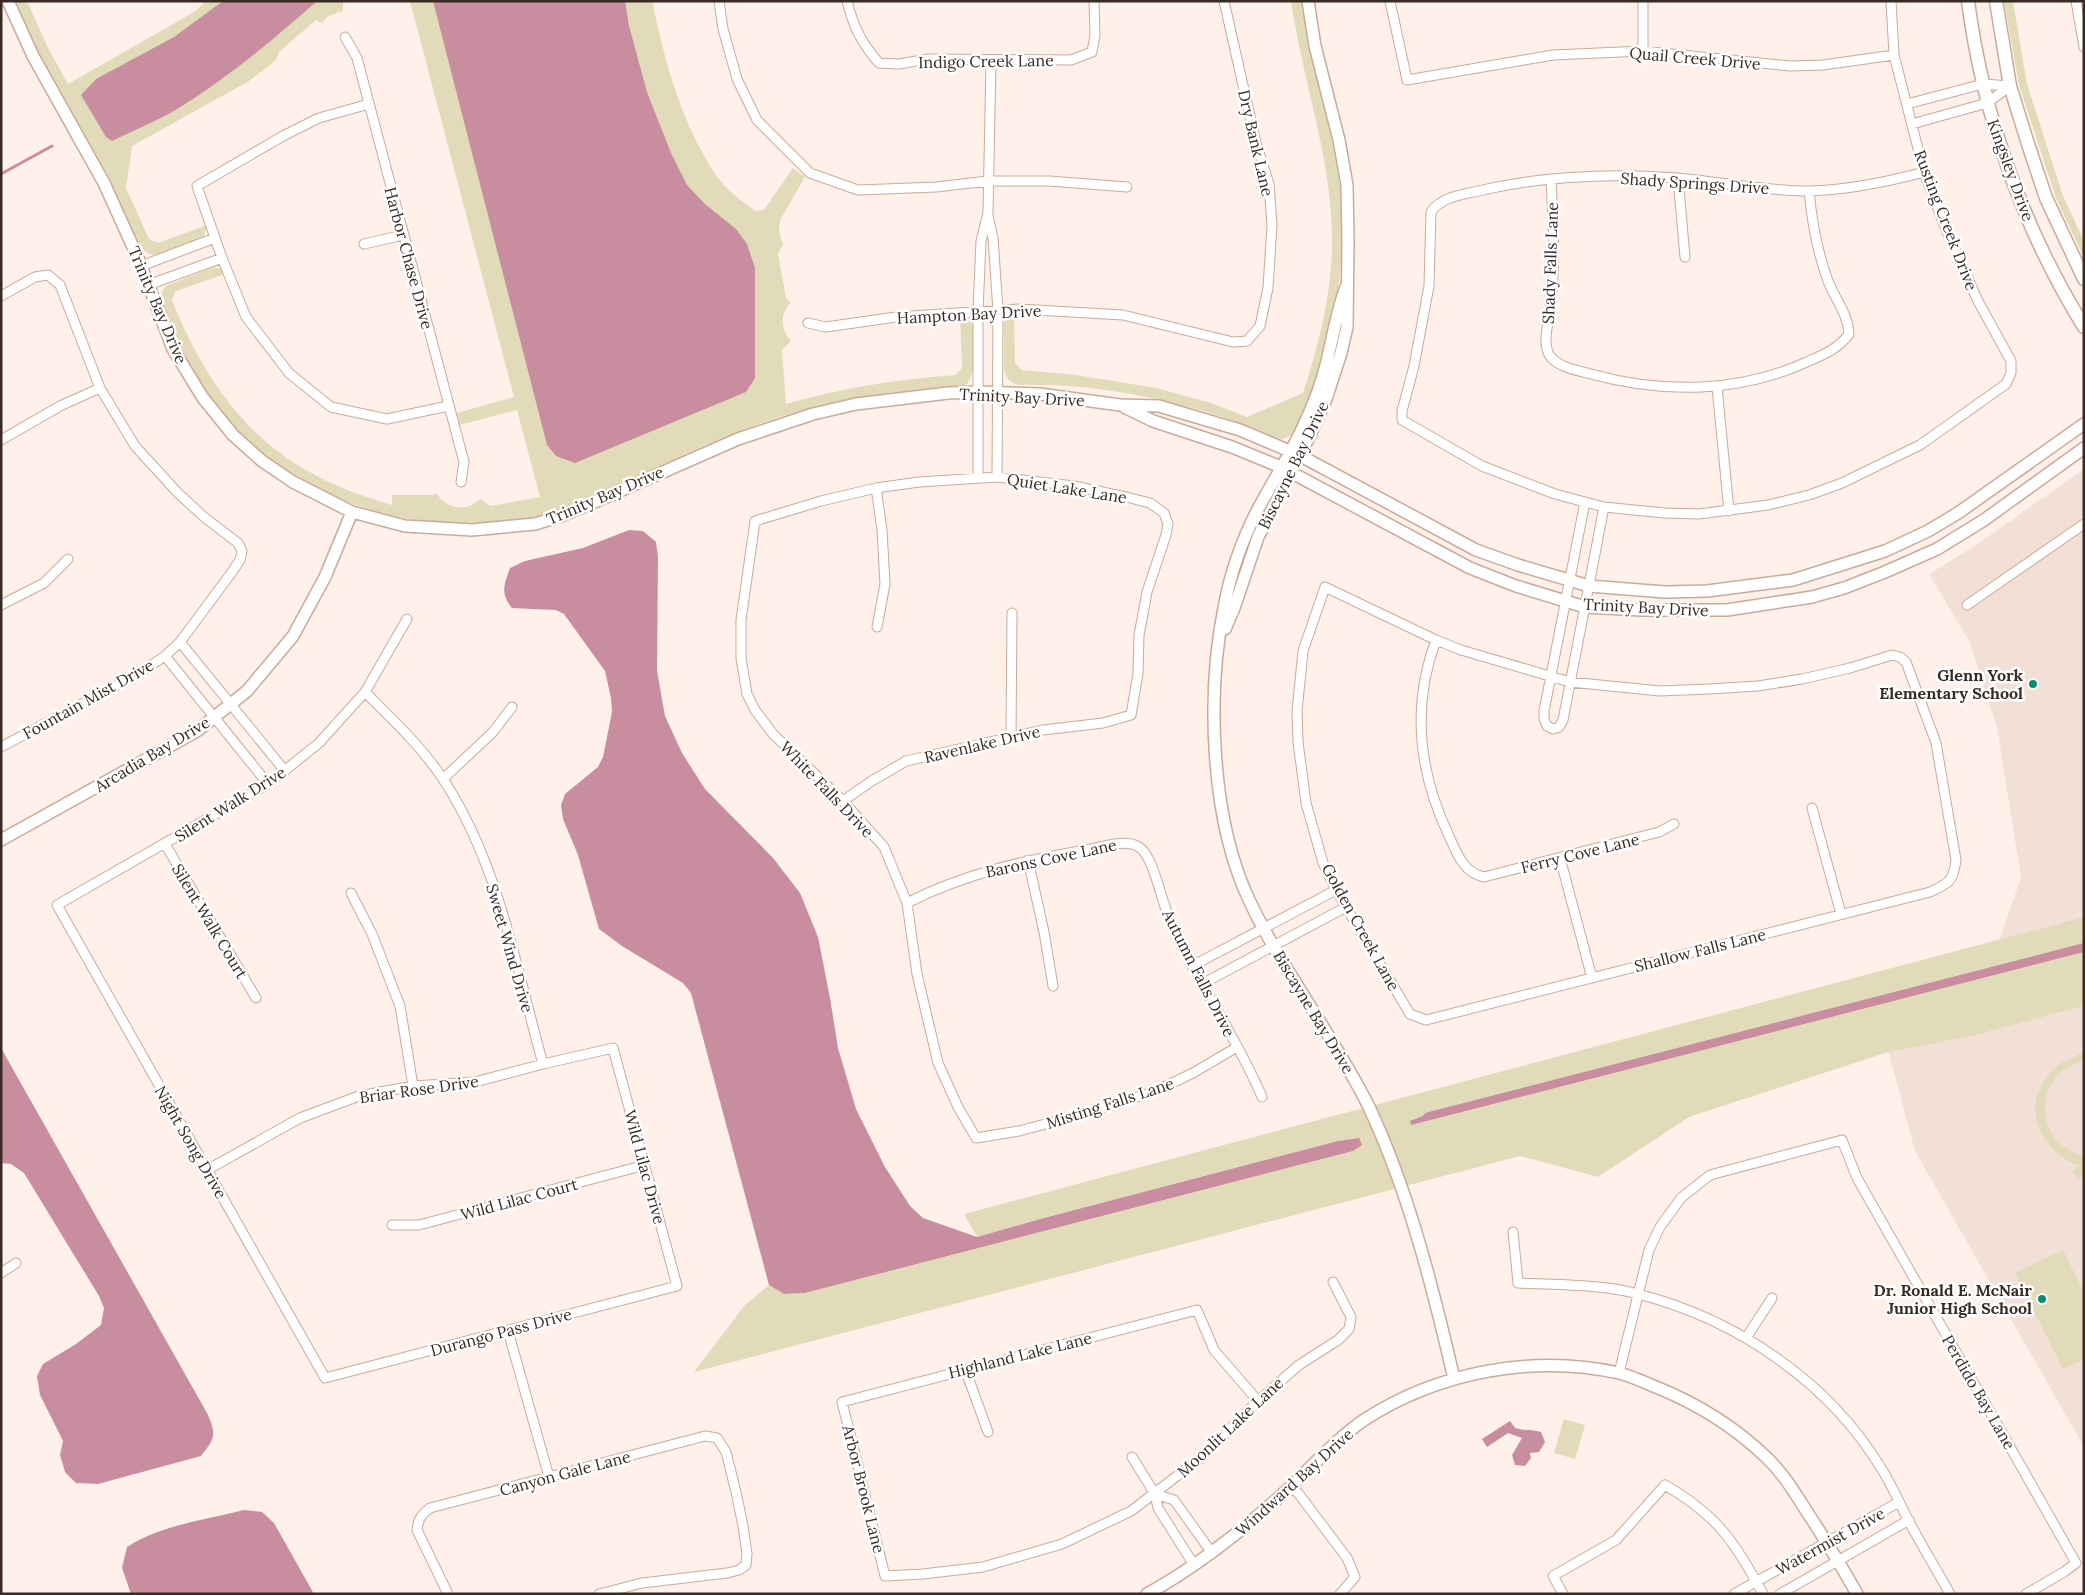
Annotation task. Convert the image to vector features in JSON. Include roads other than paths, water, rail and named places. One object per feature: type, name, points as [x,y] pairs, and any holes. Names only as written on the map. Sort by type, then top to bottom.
[{"type":"main road","name":"Kingsley Drive","points":[[1968,1],[1974,46],[1987,103],[2012,178],[2059,286],[2084,327]]},
{"type":"main road","name":"Kingsley Drive","points":[[1996,1],[2010,86],[2046,198],[2084,279]]},
{"type":"street","name":"Trinity Bay Drive","points":[[8,1],[32,56],[104,183],[142,266],[173,349],[187,375],[203,398],[233,435],[262,461],[293,482],[352,512],[405,526],[443,530],[472,530],[535,524],[579,508],[702,454],[773,426],[856,404],[907,397],[998,392],[1083,398],[1120,405],[1159,406],[1201,417],[1240,430],[1294,453],[1476,550],[1589,586],[1665,592],[1707,591],[1793,580],[1884,552],[1928,531],[1958,513],[2084,424]]},
{"type":"street","points":[[720,1],[723,30],[737,79],[757,120],[810,173],[858,190],[936,187],[988,181],[1049,181],[1127,187]]},
{"type":"street","name":"Indigo Creek Lane","points":[[847,1],[850,15],[864,47],[879,64],[899,64],[928,59],[1071,60],[1092,52],[1095,35],[1094,1]]},
{"type":"street","name":"Dry Bank Lane","points":[[1224,1],[1256,143],[1269,184],[1272,225],[1268,288],[1260,326],[1247,341]]},
{"type":"street","name":"Biscayne Bay Drive","points":[[1308,1],[1347,186],[1348,242],[1346,287],[1339,306],[1327,363],[1294,453],[1286,470],[1256,512],[1228,585],[1220,640],[1214,712],[1219,788],[1236,867],[1249,899],[1274,946],[1352,1076],[1382,1137],[1412,1220],[1444,1334],[1454,1378]]},
{"type":"street","name":"Quail Creek Drive","points":[[1390,1],[1407,80],[1553,55],[1643,51],[1790,66],[1823,65],[1894,55]]},
{"type":"street","points":[[1643,1],[1643,51]]},
{"type":"street","name":"Rusting Creek Drive","points":[[1730,511],[1768,505],[1809,495],[1870,471],[1920,445],[2006,384],[2012,373],[2012,361],[1978,301],[1947,232],[1924,172],[1894,55],[1891,1]]},
{"type":"street","points":[[2076,1],[2084,47]]},
{"type":"street","name":"Harbor Chase Drive","points":[[345,38],[357,58],[464,462],[461,482]]},
{"type":"street","points":[[990,60],[988,213],[993,238],[998,311],[997,477]]},
{"type":"street","points":[[1907,104],[1983,84],[2010,86]]},
{"type":"street","points":[[1912,124],[1987,103],[2010,86]]},
{"type":"street","points":[[369,104],[319,118],[283,136],[198,186],[222,258],[246,317],[289,373],[331,406],[388,419],[448,406]]},
{"type":"street","name":"Shady Springs Drive","points":[[1585,502],[1555,494],[1482,466],[1402,420],[1402,411],[1414,366],[1429,286],[1431,212],[1436,204],[1454,197],[1490,189],[1551,179],[1632,176],[1678,178],[1755,188],[1809,191],[1859,187],[1924,172]]},
{"type":"street","points":[[1678,178],[1685,256]]},
{"type":"street","name":"Shady Falls Lane","points":[[1551,179],[1552,283],[1546,347],[1551,357],[1563,366],[1624,383],[1675,387],[1717,387]]},
{"type":"street","points":[[1604,507],[1562,720],[1559,727],[1553,729],[1547,726],[1544,719],[1585,502],[1604,507],[1664,513],[1698,514],[1730,511],[1717,387],[1769,376],[1800,365],[1841,345],[1849,334],[1849,322],[1829,282],[1814,235],[1809,191]]},
{"type":"street","points":[[978,478],[978,311],[981,241],[988,213]]},
{"type":"street","points":[[364,244],[403,235]]},
{"type":"street","points":[[142,266],[215,238]]},
{"type":"street","points":[[148,285],[222,258]]},
{"type":"street","points":[[1,296],[35,277],[48,275],[60,285],[100,388],[60,406],[1,440]]},
{"type":"street","name":"Hampton Bay Drive","points":[[808,323],[826,327],[896,317],[1019,308],[1123,315],[1233,342],[1247,341]]},
{"type":"street","name":"Fountain Mist Drive","points":[[1,747],[136,675],[165,656],[180,642],[240,560],[242,551],[238,543],[204,517],[177,492],[135,446],[100,388]]},
{"type":"street","name":"Trinity Bay Drive","points":[[1120,405],[1153,421],[1224,444],[1286,470],[1470,568],[1516,586],[1585,607],[1641,610],[1727,610],[1812,597],[1844,588],[1937,549],[1984,520],[2084,448]]},
{"type":"street","name":"Quiet Lake Lane","points":[[755,521],[821,501],[876,488],[919,482],[997,477],[1074,486],[1150,503],[1164,513],[1168,524],[1147,592],[1139,635],[1138,673],[1131,715]]},
{"type":"street","points":[[876,488],[882,530],[884,584],[877,627]]},
{"type":"street","name":"Arcadia Bay Drive","points":[[1,840],[197,731],[247,691],[293,636],[325,577],[352,512]]},
{"type":"street","name":"White Falls Drive","points":[[755,521],[741,620],[741,658],[747,694],[755,710],[773,734],[843,800],[884,848],[907,904],[917,974],[938,1063],[958,1107],[976,1138]]},
{"type":"street","points":[[1967,605],[2084,524]]},
{"type":"street","points":[[1,605],[44,583],[68,560]]},
{"type":"street","name":"Golden Creek Lane","points":[[1426,1020],[1410,1014],[1336,890],[1323,862],[1314,834],[1301,776],[1297,711],[1303,651],[1324,586],[1436,640]]},
{"type":"street","points":[[1011,738],[1012,613]]},
{"type":"street","name":"Silent Walk Drive","points":[[57,905],[268,784],[285,771],[319,743],[365,692],[407,619]]},
{"type":"street","points":[[1436,640],[1461,650],[1570,682]]},
{"type":"street","name":"Ferry Cove Lane","points":[[1436,640],[1425,676],[1422,707],[1422,740],[1426,774],[1438,814],[1459,858],[1469,871],[1484,877],[1659,832],[1674,824]]},
{"type":"street","points":[[180,642],[285,771]]},
{"type":"street","name":"Shallow Falls Lane","points":[[1426,1020],[1930,892],[1945,885],[1954,876],[1956,860],[1936,742],[1906,662],[1900,657],[1892,655],[1850,668],[1802,679],[1758,686],[1660,691],[1570,682]]},
{"type":"street","points":[[165,656],[268,784]]},
{"type":"street","name":"Sweet Wind Drive","points":[[365,692],[406,733],[443,778],[474,834],[501,904],[543,1064]]},
{"type":"street","points":[[443,778],[493,732],[512,708]]},
{"type":"street","name":"Ravenlake Drive","points":[[843,800],[906,761],[1043,730],[1103,723],[1131,715]]},
{"type":"street","points":[[1812,808],[1840,914]]},
{"type":"street","name":"Barons Cove Lane","points":[[907,904],[932,890],[970,876],[1028,860],[1124,843],[1134,844],[1141,848]]},
{"type":"street","name":"Silent Walk Court","points":[[165,844],[256,998]]},
{"type":"street","name":"Autumn Falls Drive","points":[[1141,848],[1150,859],[1166,910],[1192,966],[1251,1071],[1262,1097]]},
{"type":"street","points":[[1560,858],[1592,978]]},
{"type":"street","points":[[1028,860],[1044,932],[1052,986]]},
{"type":"street","points":[[1192,966],[1336,890]]},
{"type":"street","points":[[351,893],[372,934],[400,1006],[413,1086]]},
{"type":"street","name":"Night Song Drive","points":[[57,905],[325,1378]]},
{"type":"street","points":[[1202,984],[1346,907]]},
{"type":"street","name":"Misting Falls Lane","points":[[976,1138],[1019,1131],[1078,1116],[1153,1092],[1194,1073],[1237,1047]]},
{"type":"street","name":"Briar Rose Drive","points":[[207,1170],[300,1118],[359,1096],[413,1086],[475,1082],[613,1048]]},
{"type":"street","name":"Wild Lilac Drive","points":[[613,1048],[677,1286]]},
{"type":"street","name":"Perdido Bay Lane","points":[[1637,1293],[1649,1250],[1660,1227],[1681,1198],[1710,1175],[1842,1140],[1858,1178],[2076,1563],[2026,1594]]},
{"type":"street","name":"Wild Lilac Court","points":[[392,1225],[419,1225],[645,1165]]},
{"type":"street","points":[[1513,1232],[1518,1284],[1572,1285],[1637,1293],[1702,1316],[1746,1338],[1773,1354],[1801,1376],[1830,1403],[1858,1434],[1881,1468],[1950,1594]]},
{"type":"street","points":[[1,1273],[16,1263]]},
{"type":"street","name":"Moonlit Lake Lane","points":[[886,1576],[983,1567],[1062,1544],[1130,1511],[1202,1457],[1258,1401],[1299,1365],[1338,1340],[1349,1329],[1351,1317],[1333,1282]]},
{"type":"street","name":"Durango Pass Drive","points":[[325,1378],[677,1286]]},
{"type":"street","points":[[1619,1373],[1637,1293]]},
{"type":"street","points":[[1746,1338],[1772,1298]]},
{"type":"street","name":"Highland Lake Lane","points":[[842,1402],[965,1368],[1197,1310],[1214,1350],[1258,1401]]},
{"type":"street","points":[[508,1331],[549,1477]]},
{"type":"street","name":"Windward Bay Drive","points":[[1148,1594],[1212,1553],[1290,1487],[1335,1442],[1364,1420],[1407,1396],[1454,1378],[1488,1371],[1545,1366],[1593,1369],[1619,1373],[1687,1400],[1724,1421],[1743,1436],[1788,1482],[1838,1560],[1857,1594]]},
{"type":"street","points":[[965,1368],[988,1432]]},
{"type":"street","name":"Arbor Brook Lane","points":[[842,1402],[886,1576]]},
{"type":"street","name":"Canyon Gale Lane","points":[[448,1594],[417,1530],[417,1521],[430,1508],[705,1436],[718,1438],[726,1452],[736,1492],[747,1554],[746,1565],[733,1572],[642,1583],[599,1594]]},
{"type":"street","points":[[1132,1457],[1155,1494],[1158,1508],[1194,1565]]},
{"type":"street","points":[[1563,1594],[1553,1576],[1616,1540],[1665,1485],[1700,1508],[1724,1531],[1737,1547],[1763,1594]]},
{"type":"street","points":[[1290,1487],[1298,1493],[1347,1558],[1356,1578],[1340,1594]]},
{"type":"street","points":[[1155,1494],[1174,1500],[1212,1553]]},
{"type":"street","name":"Watermist Drive","points":[[1734,1594],[1899,1502]]},
{"type":"street","name":"Watermist Drive","points":[[1780,1594],[1909,1520]]},
{"type":"waterway","points":[[1,174],[52,146]]},
{"type":"place","name":"Glenn York Elementary School","points":[[2033,684]]},
{"type":"place","name":"Dr. Ronald E. McNair Junior High School","points":[[2042,1299]]}]
